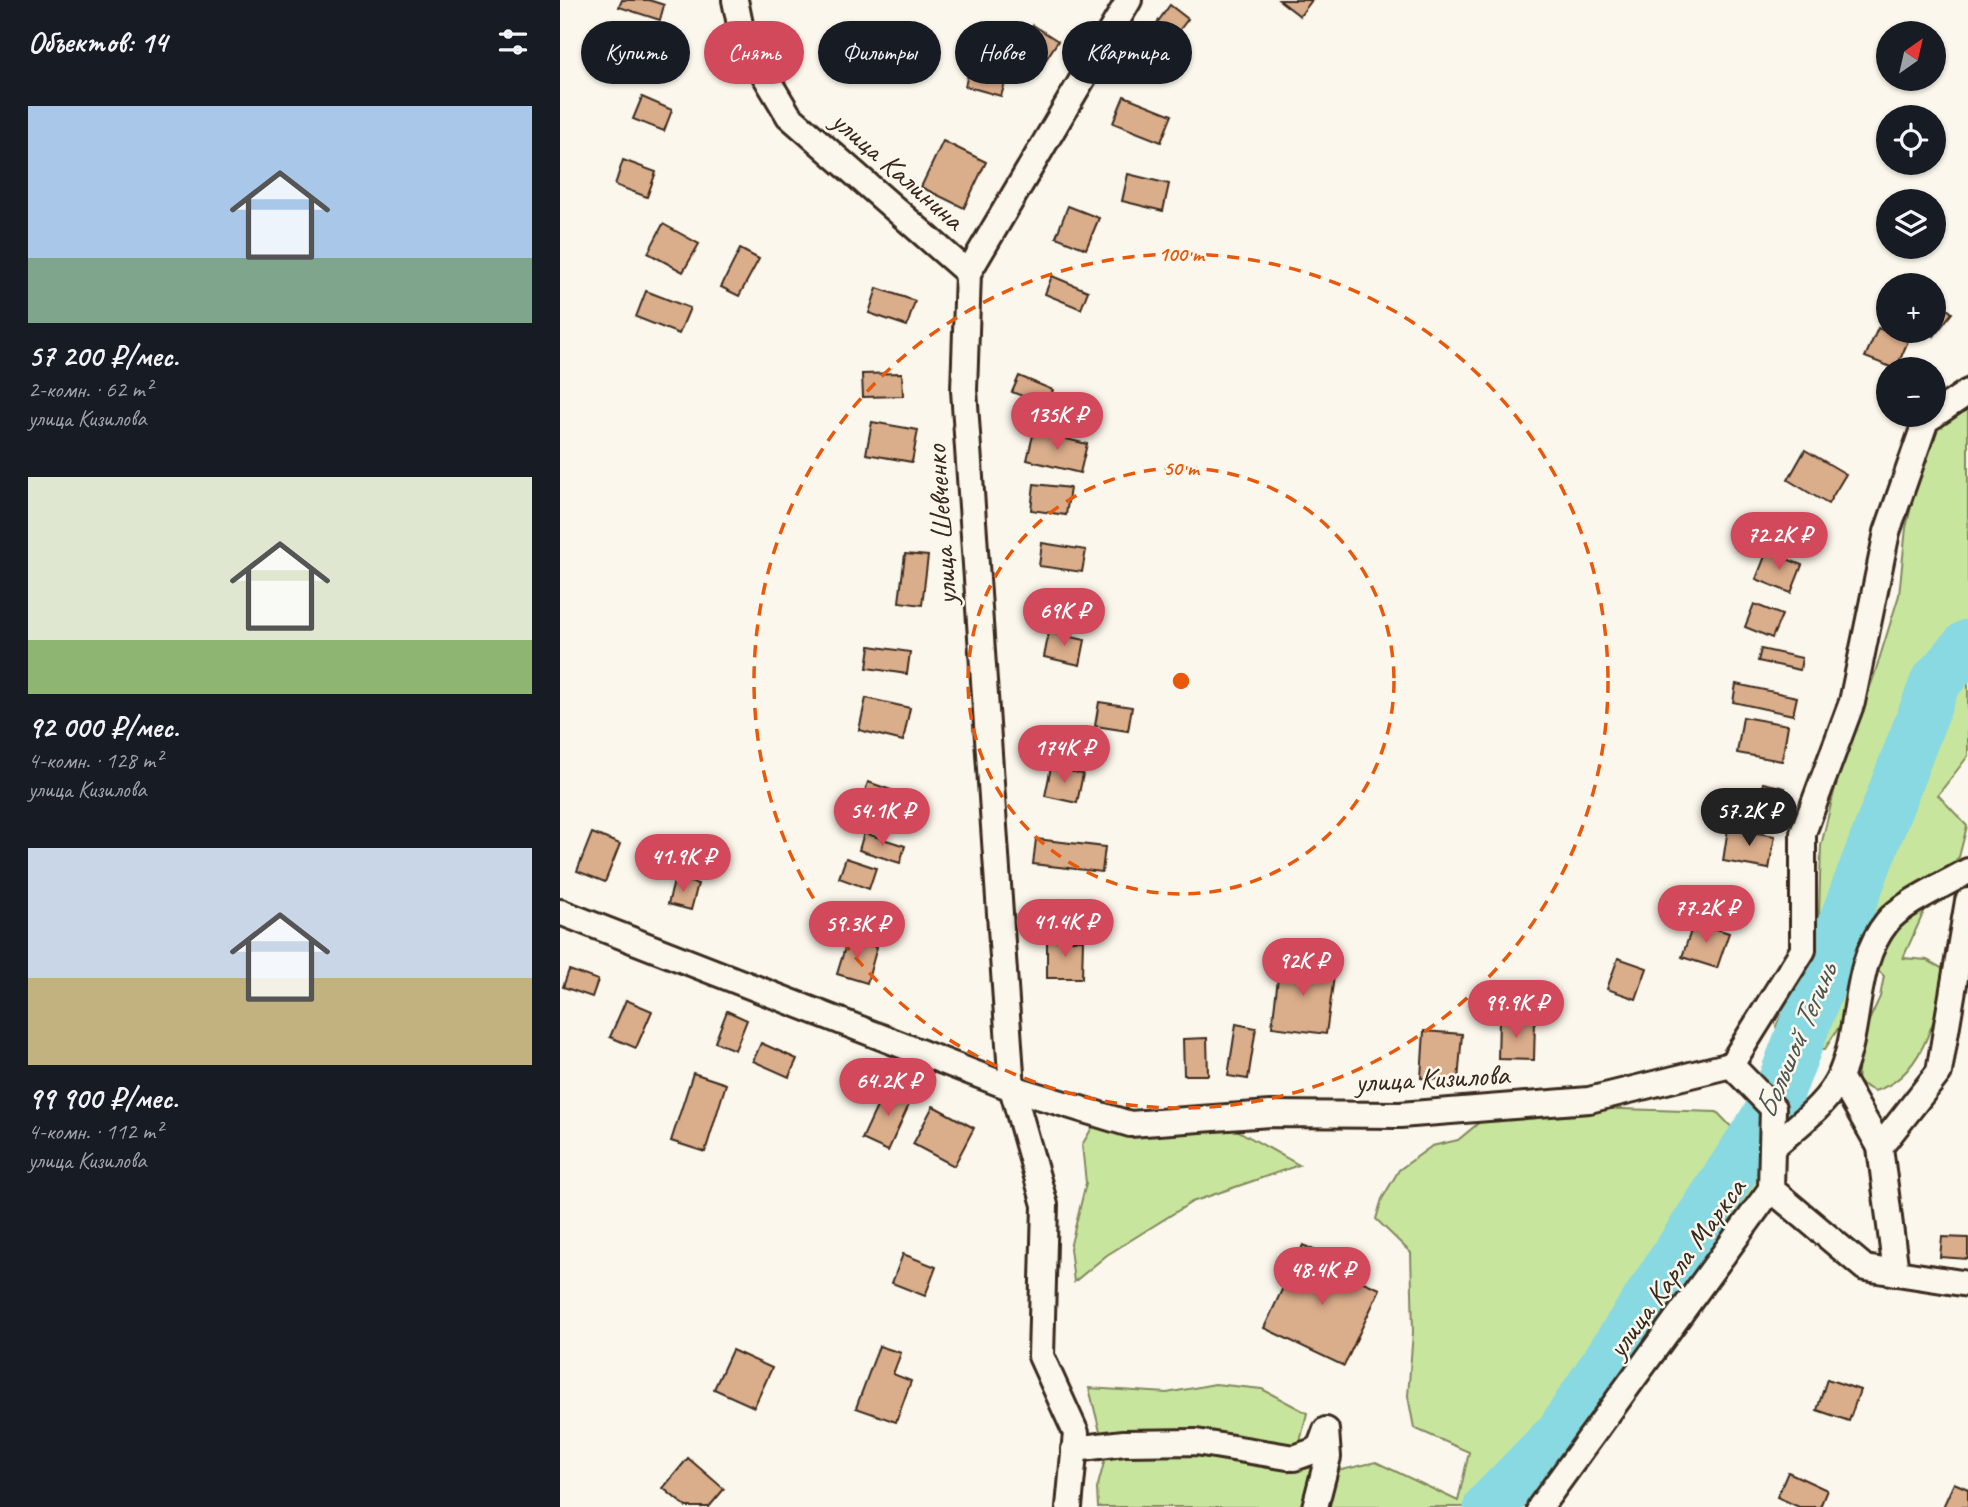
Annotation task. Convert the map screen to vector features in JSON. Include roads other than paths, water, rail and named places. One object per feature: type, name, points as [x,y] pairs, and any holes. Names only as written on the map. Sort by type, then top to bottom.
[{"type":"street","name":"улица Калинина","points":[[735,0],[743,39],[789,116],[968,273]]},
{"type":"street","name":"улица Шевченко","points":[[1069,1507],[1076,1433],[1041,1356],[1045,1205],[1012,1088],[964,390],[968,273],[1129,0]]},
{"type":"street","points":[[1946,407],[1968,392]]},
{"type":"street","points":[[1771,1189],[1773,1108],[1731,1065],[1803,950],[1803,833],[1852,702],[1887,532],[1924,427]]},
{"type":"street","points":[[1772,1148],[1819,1105],[1840,1077],[1848,1056],[1868,951],[1888,919],[1968,871]]},
{"type":"street","points":[[1880,1147],[1939,1072],[1968,901]]},
{"type":"street","name":"улица Кизилова","points":[[560,912],[1012,1088],[1130,1124],[1270,1114],[1399,1115],[1589,1100],[1731,1065]]},
{"type":"street","points":[[1840,1077],[1880,1147],[1896,1273]]},
{"type":"street","name":"улица Карла Маркса","points":[[1540,1507],[1771,1189],[1865,1268],[1968,1284]]},
{"type":"street","points":[[1074,1449],[1124,1443],[1196,1442],[1294,1458],[1319,1448],[1326,1430],[1328,1457],[1315,1507]]},
{"type":"waterway","name":"Большой Тегинь","points":[[1489,1507],[1561,1433],[1773,1108],[1935,683],[1968,645]]}]
